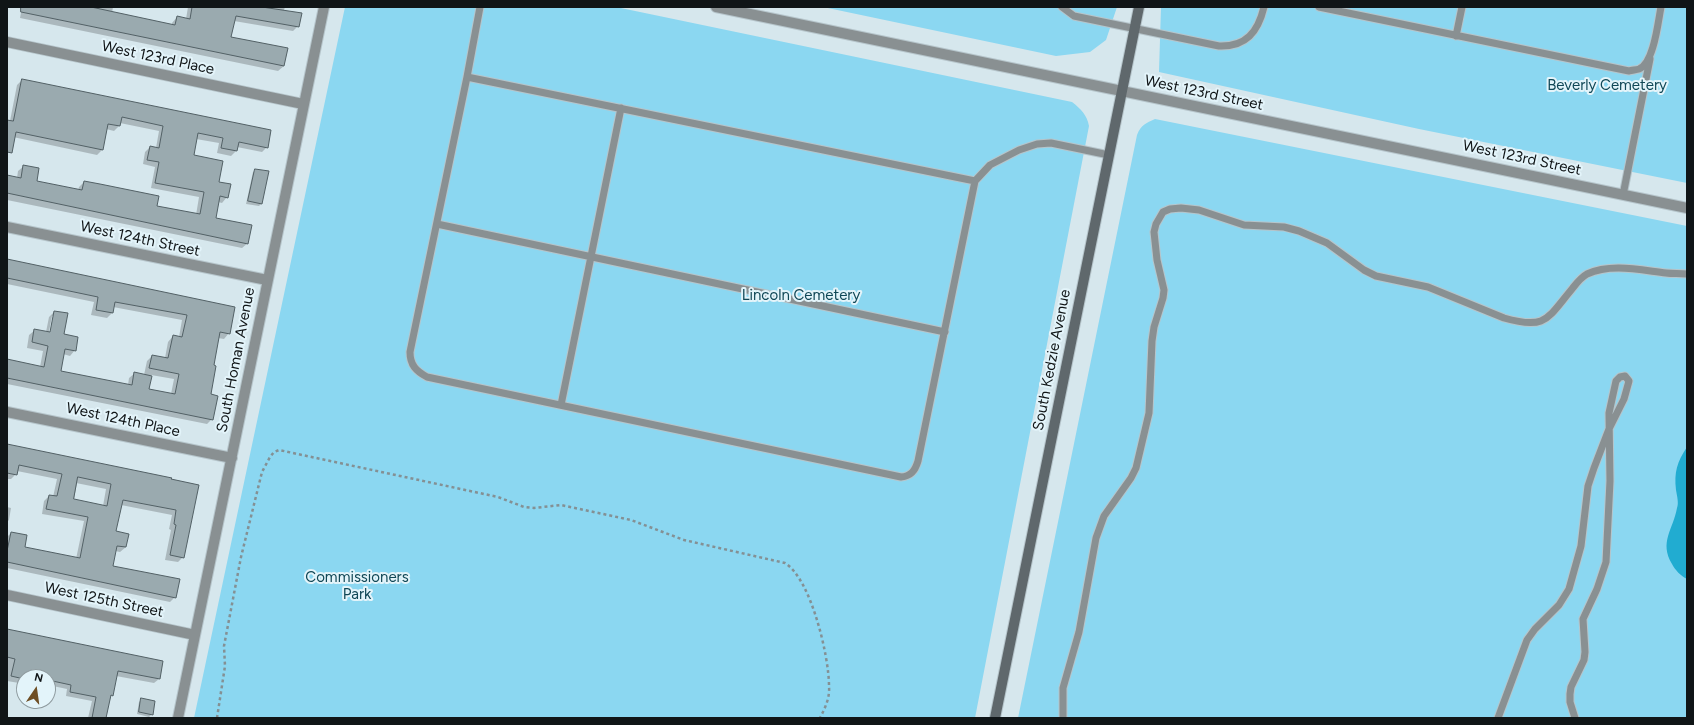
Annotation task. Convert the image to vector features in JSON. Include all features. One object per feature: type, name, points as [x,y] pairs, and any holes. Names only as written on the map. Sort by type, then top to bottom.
[{"type":"main road","name":"South Kedzie Avenue","points":[[996,718],[1139,7]]},
{"type":"street","name":"South Homan Avenue","points":[[178,718],[324,7]]},
{"type":"street","name":"West 123rd Street","points":[[716,7],[1687,208]]},
{"type":"street","name":"West 123rd Place","points":[[7,42],[303,104]]},
{"type":"street","name":"West 124th Street","points":[[7,227],[267,280]]},
{"type":"street","name":"West 124th Place","points":[[7,412],[232,458]]},
{"type":"street","name":"West 125th Street","points":[[7,596],[195,635]]},
{"type":"lane","points":[[480,7],[410,352],[410,361],[414,367],[427,377],[893,475],[907,476],[915,469],[918,461],[975,181],[990,165],[1012,153],[1037,144],[1051,143],[1109,155]]},
{"type":"lane","points":[[1062,7],[1074,16],[1219,46],[1230,46],[1244,42],[1254,31],[1262,16],[1264,7]]},
{"type":"lane","points":[[1071,7],[1074,16]]},
{"type":"lane","points":[[1319,7],[1629,71],[1639,69],[1646,64],[1652,53]]},
{"type":"lane","points":[[1456,36],[1462,7]]},
{"type":"lane","points":[[1624,194],[1661,7]]},
{"type":"lane","points":[[467,77],[975,181]]},
{"type":"lane","points":[[560,405],[621,108]]},
{"type":"lane","points":[[1062,718],[1063,688],[1079,632],[1096,538],[1104,516],[1131,478],[1136,468],[1149,413],[1152,341],[1154,327],[1164,298],[1164,290],[1157,260],[1154,232],[1156,224],[1163,212],[1181,208],[1199,210],[1244,225],[1284,227],[1299,231],[1327,243],[1364,270],[1376,276],[1428,287],[1517,322],[1535,323],[1543,321],[1550,316],[1579,280],[1594,272],[1618,268],[1687,274]]},
{"type":"lane","points":[[437,224],[945,332]]},
{"type":"lane","points":[[1498,718],[1527,640],[1535,629],[1559,605],[1569,589],[1581,546],[1588,486],[1609,429],[1628,389],[1629,381],[1625,376],[1621,376],[1616,381],[1611,404],[1609,429],[1610,481],[1606,562],[1583,619],[1584,660],[1571,687],[1570,694],[1570,702],[1575,718]]},
{"type":"path","points":[[217,718],[225,666],[224,646],[242,551],[262,472],[270,456],[279,450],[498,497],[524,507],[534,508],[561,505],[631,520],[684,540],[785,563],[791,566],[799,577],[823,637],[830,687],[828,699],[820,718]]},
{"type":"green space","name":"Lincoln Cemetery","points":[[345,7],[616,7],[1072,102],[1081,110],[1087,119],[1089,126],[975,718],[194,718]]},
{"type":"green space","points":[[823,7],[1117,7],[1106,40],[1090,52],[1056,56]]},
{"type":"green space","name":"Beverly Cemetery","points":[[1161,7],[1687,7],[1687,183],[1419,129],[1159,72]]},
{"type":"green space","points":[[1155,119],[1687,226],[1687,718],[1018,718],[1137,135],[1144,125]]},
{"type":"shaded area","points":[[1687,447],[1687,579],[1680,575],[1673,566],[1668,556],[1667,542],[1678,504],[1675,484],[1676,472],[1679,462]]},
{"type":"building","points":[[21,7],[91,7],[175,25],[177,16],[190,19],[192,7],[262,7],[302,13],[299,27],[236,16],[231,37],[288,48],[284,66],[21,12]]},
{"type":"building","points":[[22,79],[271,130],[268,148],[239,142],[237,151],[221,148],[223,138],[198,133],[194,155],[223,161],[219,182],[231,184],[228,198],[220,196],[216,218],[252,225],[248,244],[7,193],[7,175],[21,178],[23,165],[39,168],[37,181],[82,190],[84,181],[100,184],[159,196],[157,206],[200,214],[204,192],[155,183],[159,162],[147,160],[150,146],[159,148],[163,126],[122,117],[120,126],[108,124],[103,150],[16,132],[12,153],[7,152],[7,120],[13,121]]},
{"type":"building","points":[[255,169],[269,171],[262,204],[248,201]]},
{"type":"building","points":[[7,259],[235,307],[230,334],[220,332],[211,394],[218,396],[213,420],[7,378],[7,359],[44,367],[48,346],[32,342],[34,329],[50,332],[54,311],[68,313],[64,334],[78,337],[76,351],[65,349],[61,371],[132,385],[134,372],[152,376],[149,389],[175,394],[179,374],[149,368],[152,355],[168,358],[173,335],[182,337],[187,315],[115,302],[113,313],[96,310],[98,297],[7,278]]},
{"type":"building","points":[[7,444],[172,478],[171,479],[199,485],[184,558],[170,555],[176,525],[174,524],[176,510],[123,500],[116,531],[129,534],[126,547],[117,546],[113,566],[180,579],[176,598],[7,562],[7,551],[11,532],[27,535],[25,547],[80,558],[88,517],[46,509],[49,495],[57,496],[62,474],[19,465],[17,475],[7,473]],"holes":[[[78,477],[111,484],[107,506],[74,499]]]},
{"type":"building","points":[[7,629],[163,661],[160,679],[118,671],[113,696],[111,695],[106,718],[92,718],[96,697],[70,692],[71,685],[56,682],[56,669],[16,669],[16,677],[11,676],[15,659],[7,657]]},
{"type":"building","points":[[141,698],[155,701],[153,715],[139,712]]},
{"type":"park label","name":"Commissioners Park","points":[[357,586]]}]
